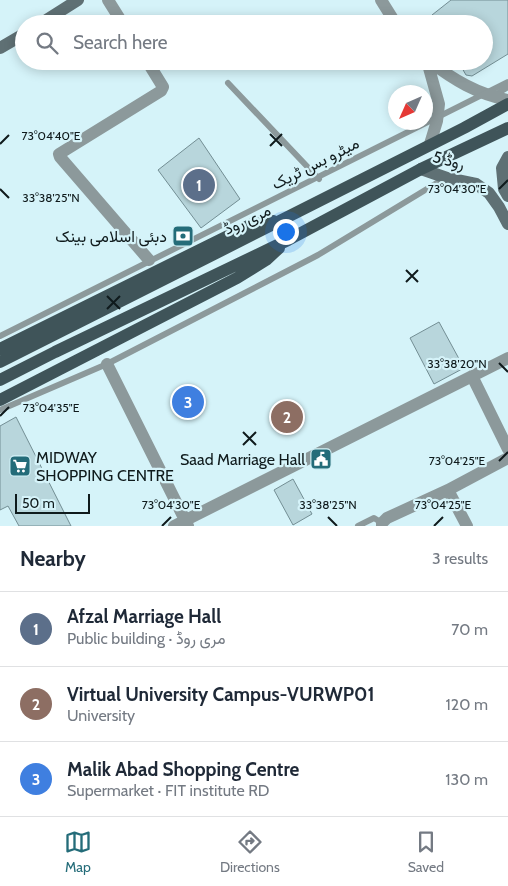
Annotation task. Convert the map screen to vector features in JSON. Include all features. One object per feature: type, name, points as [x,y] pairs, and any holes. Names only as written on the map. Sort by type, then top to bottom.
[{"type":"main road","points":[[54,15],[78,0]]},
{"type":"main road","points":[[0,48],[15,39]]},
{"type":"main road","name":"مری روڈ","points":[[0,362],[281,221],[508,102]]},
{"type":"main road","points":[[0,380],[288,240],[421,170],[508,128]]},
{"type":"main road","points":[[508,157],[502,168],[504,189],[508,196]]},
{"type":"main road","name":"روڈ 5","points":[[421,170],[446,178],[476,184],[489,193],[500,207],[508,224]]},
{"type":"main road","points":[[0,349],[254,222],[281,221]]},
{"type":"main road","points":[[0,400],[237,278],[266,260],[288,240]]},
{"type":"street","points":[[108,0],[117,15]]},
{"type":"street","points":[[381,0],[390,15]]},
{"type":"street","points":[[150,260],[58,154],[161,91],[163,87],[153,70]]},
{"type":"street","points":[[430,70],[439,104],[437,121],[430,144]]},
{"type":"street","points":[[442,70],[470,89],[508,102]]},
{"type":"street","points":[[107,364],[182,524],[508,358]]},
{"type":"street","points":[[472,376],[508,449]]},
{"type":"street","points":[[382,524],[387,518],[448,490],[508,458]]},
{"type":"street","points":[[448,490],[468,526]]},
{"type":"lane","points":[[228,82],[320,178]]},
{"type":"lane","name":"میٹرو بس ٹریک","points":[[0,336],[508,82]]},
{"type":"lane","points":[[491,97],[508,87]]},
{"type":"lane","points":[[0,410],[107,364],[318,255],[446,178]]},
{"type":"lane","points":[[358,526],[374,518],[382,524]]},
{"type":"building","points":[[451,0],[508,0],[508,54],[493,63],[493,15],[432,15]]},
{"type":"building","points":[[463,70],[482,70],[472,76],[466,75]]},
{"type":"building","points":[[199,138],[240,199],[201,228],[158,170]]},
{"type":"building","points":[[439,322],[464,368],[434,384],[410,338]]},
{"type":"building","name":"MIDWAY SHOPPING CENTRE","points":[[16,417],[71,526],[19,526],[8,506],[0,510],[0,426]]},
{"type":"building","points":[[293,479],[312,514],[293,525],[274,490]]},
{"type":"place","name":"Afzal Marriage Hall","points":[[199,185]]},
{"type":"place","name":"دبئی اسلامی بینک","points":[[183,236]]},
{"type":"place","name":"Malik Abad Shopping Centre","points":[[188,402]]},
{"type":"place","name":"Virtual University Campus-VURWP01","points":[[287,417]]},
{"type":"place","name":"Saad Marriage Hall","points":[[321,459]]},
{"type":"place","name":"MIDWAY SHOPPING CENTRE","points":[[20,466]]}]
